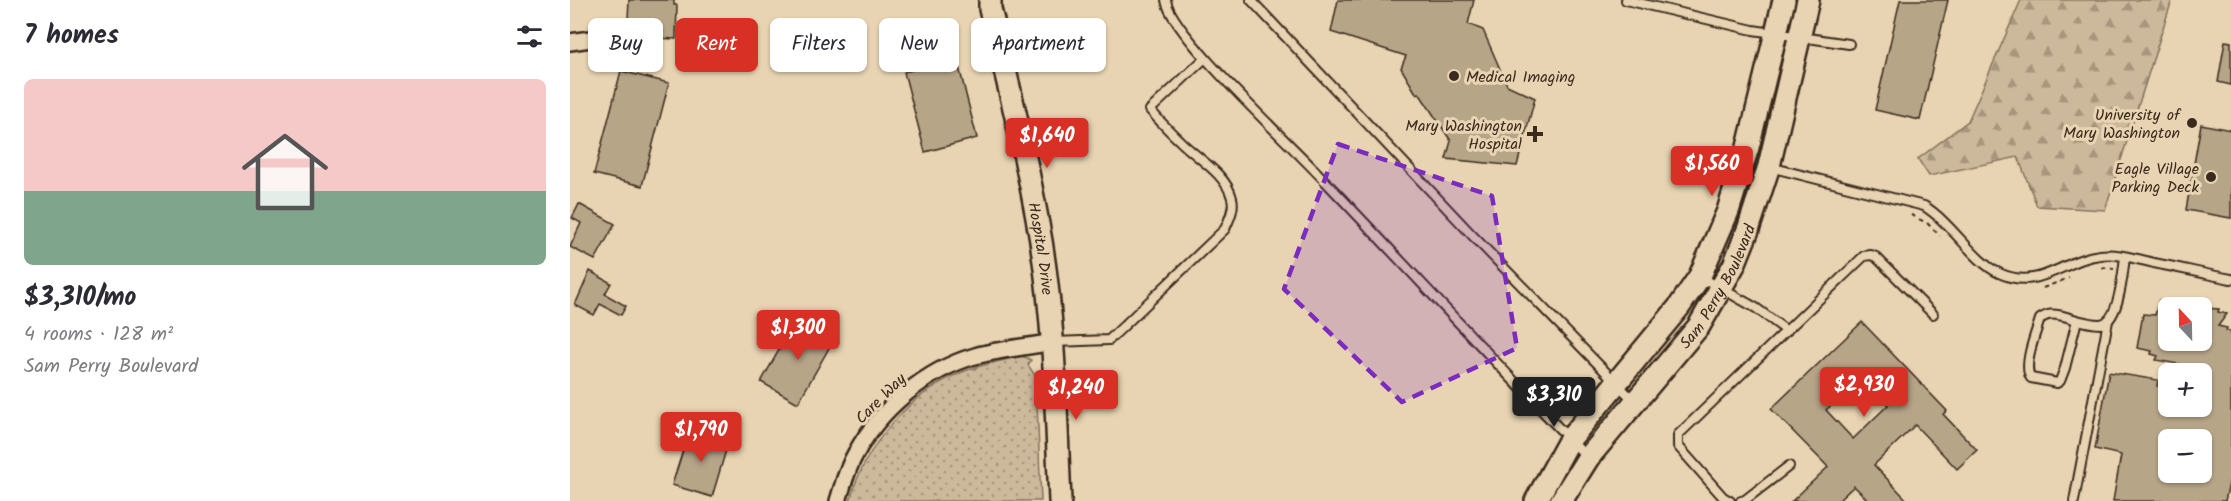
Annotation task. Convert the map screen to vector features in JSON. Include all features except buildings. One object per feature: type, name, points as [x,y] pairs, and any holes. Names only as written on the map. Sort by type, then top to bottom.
[{"type":"street","name":"Hospital Drive","points":[[990,0],[990,9],[1022,141],[1039,231],[1053,342],[1060,501]]},
{"type":"street","name":"Sam Perry Boulevard","points":[[1536,501],[1569,439],[1679,307],[1700,276],[1728,210],[1748,147],[1784,0]]},
{"type":"street","name":"Sam Perry Boulevard","points":[[1561,501],[1588,458],[1699,326],[1734,265],[1748,230],[1768,166],[1808,0]]},
{"type":"street","points":[[570,42],[588,39]]},
{"type":"street","name":"Care Way","points":[[838,501],[847,471],[860,446],[880,419],[919,384],[948,367],[976,356],[1053,342]]},
{"type":"lane","points":[[1166,0],[1172,15],[1205,58],[1323,178],[1588,458]]},
{"type":"lane","points":[[1251,0],[1457,220],[1636,403]]},
{"type":"lane","points":[[1626,0],[1776,34],[1849,44]]},
{"type":"lane","points":[[1053,342],[1109,340],[1225,229],[1232,208],[1232,198],[1227,187],[1216,173],[1178,140],[1150,110],[1205,58]]},
{"type":"lane","points":[[1768,166],[1924,206],[1935,213],[1985,263],[1999,273],[2016,278],[2035,279],[2084,258],[2109,255],[2231,279]]},
{"type":"lane","points":[[1730,501],[1723,497],[1678,446],[1678,435],[1864,256],[1876,257],[1933,314]]},
{"type":"lane","points":[[2073,501],[2108,321],[2114,313],[2119,295],[2125,257]]},
{"type":"lane","points":[[1700,276],[1721,287],[1787,331]]},
{"type":"lane","points":[[2077,320],[2060,381],[2057,383],[2031,378],[2027,372],[2027,366],[2040,319],[2052,314],[2100,324],[2108,321]]},
{"type":"lane","points":[[1741,501],[1789,466]]},
{"type":"highlighted area","points":[[1338,144],[1492,196],[1517,348],[1402,402],[1284,289]]},
{"type":"green space","points":[[2021,0],[2172,0],[2105,210],[2037,206],[2018,157],[1929,176],[1918,159],[1968,121]]},
{"type":"green space","points":[[1023,356],[1031,360],[1028,365],[1036,377],[1041,501],[850,501],[866,460],[892,423],[909,406],[945,380],[965,371]]},
{"type":"place","name":"Medical Imaging","points":[[1454,76]]},
{"type":"place","name":"University of Mary Washington","points":[[2192,123]]},
{"type":"place","name":"Mary Washington Hospital","points":[[1535,134]]},
{"type":"place","name":"Eagle Village Parking Deck","points":[[2211,177]]}]
